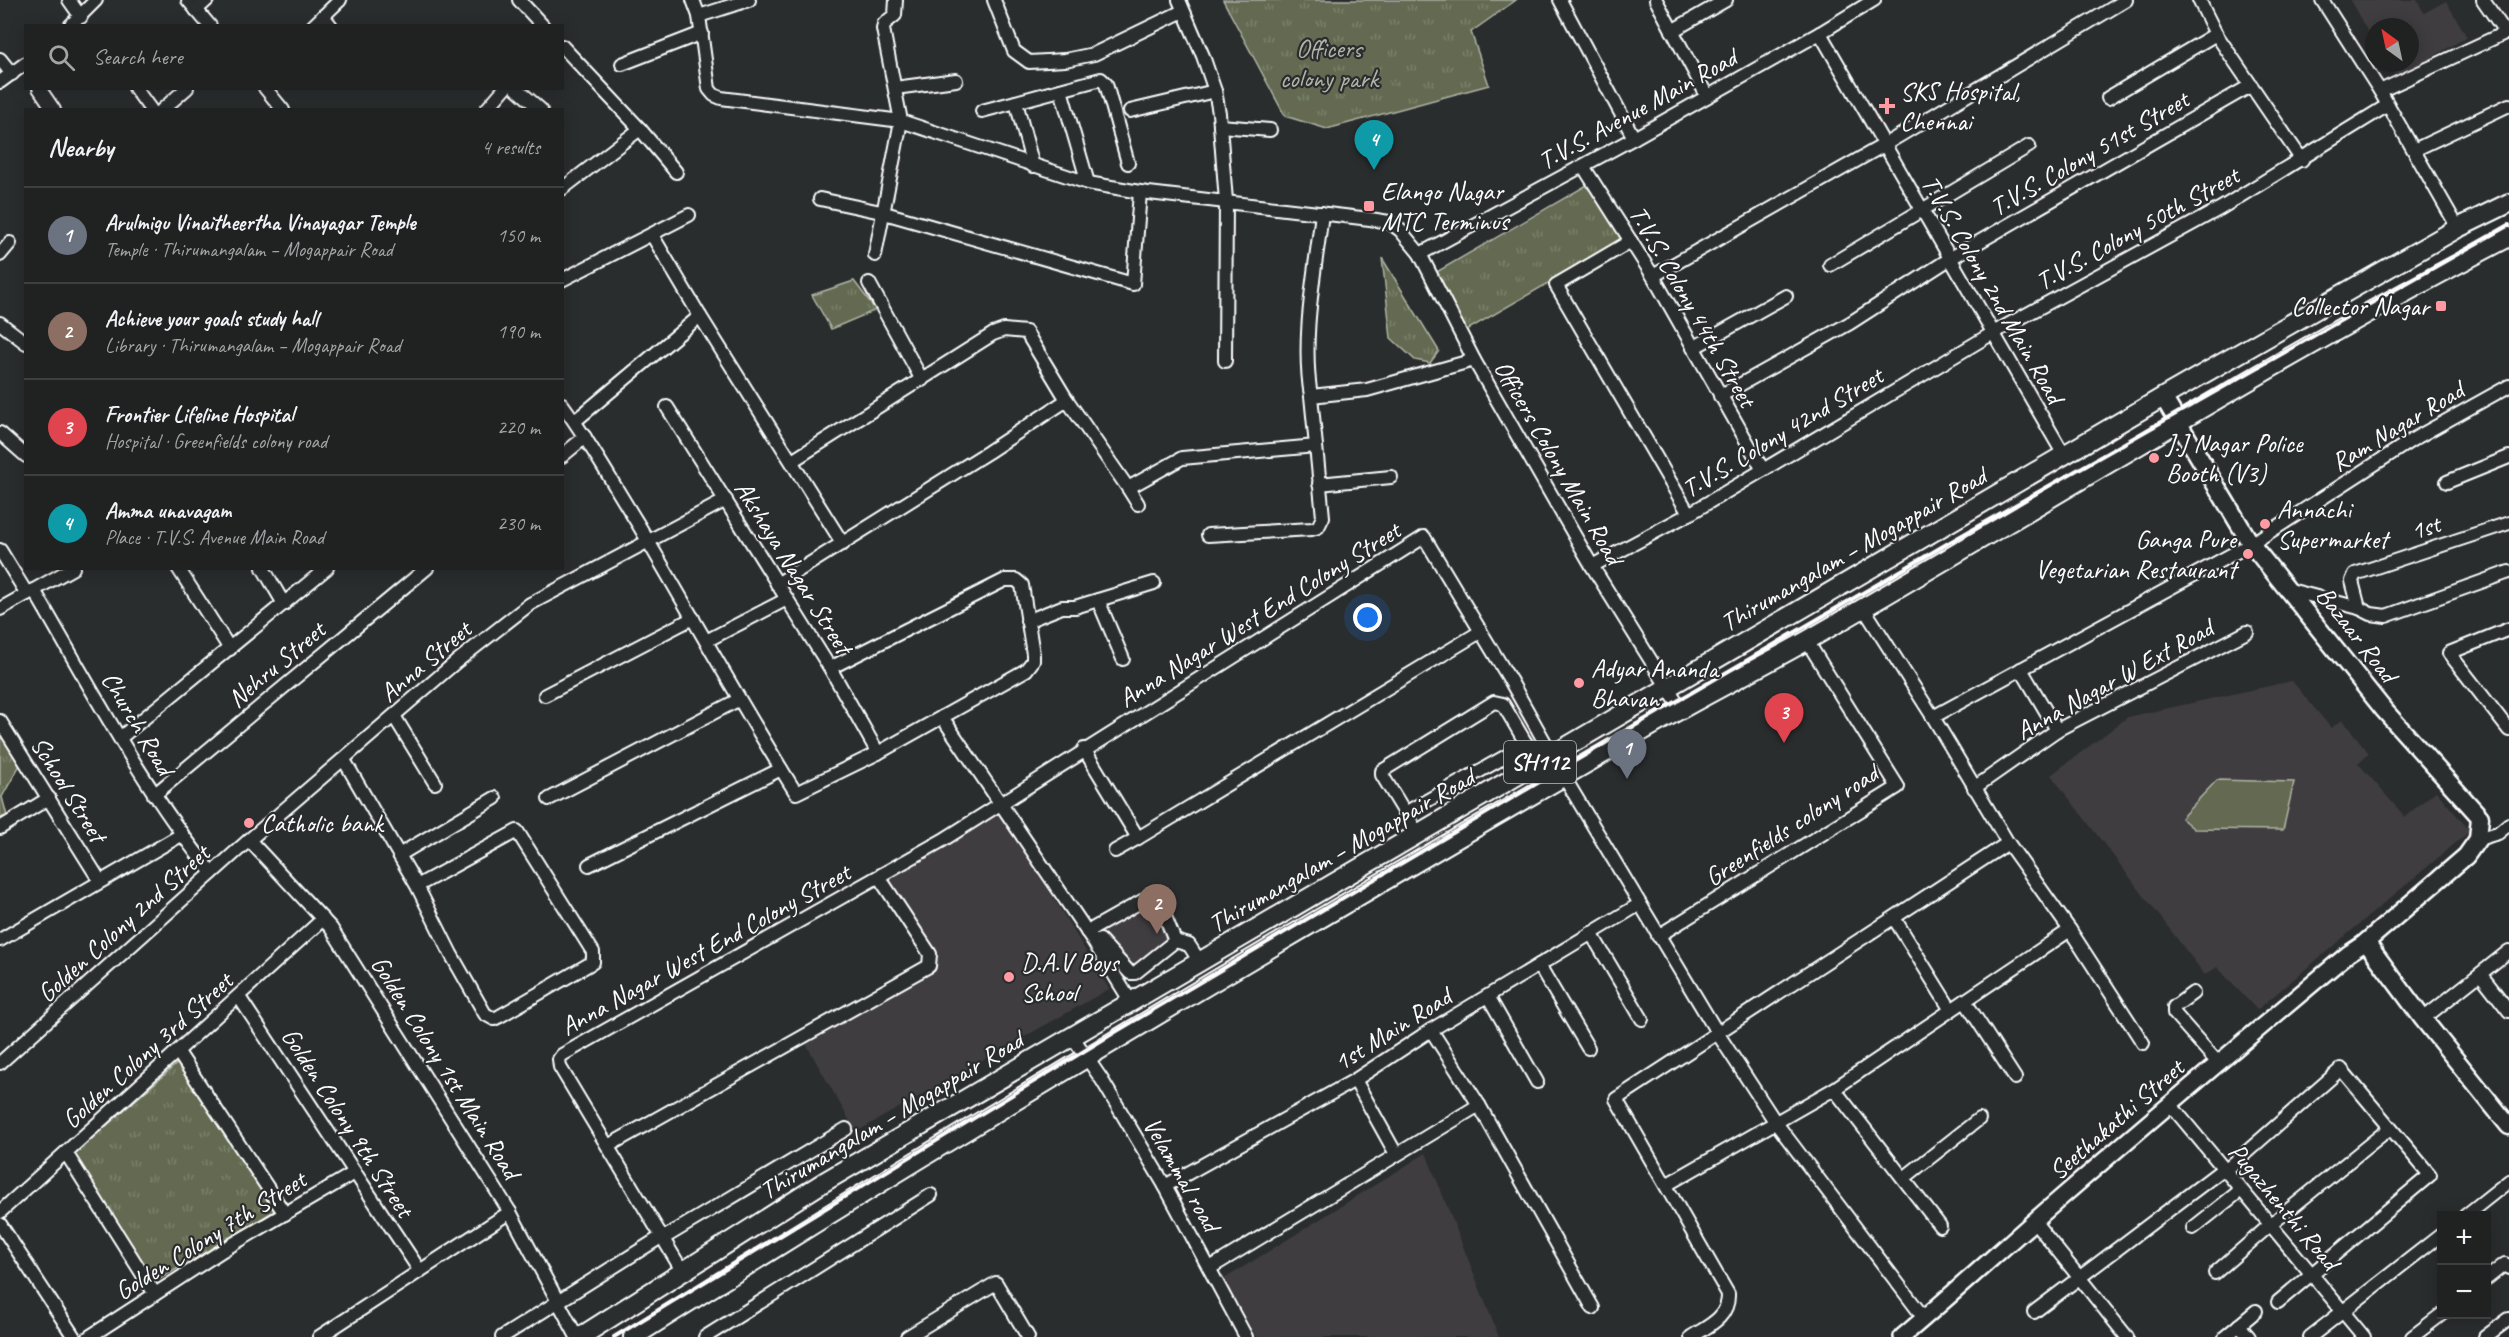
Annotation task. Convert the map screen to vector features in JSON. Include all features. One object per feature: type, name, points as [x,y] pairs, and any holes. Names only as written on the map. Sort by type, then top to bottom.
[{"type":"main road","name":"Thirumangalam – Mogappair Road","points":[[579,1337],[824,1182],[1072,1036],[2163,397],[2458,228],[2509,203]]},
{"type":"main road","name":"Thirumangalam – Mogappair Road","points":[[633,1337],[838,1208],[1088,1056],[1681,709],[1807,641],[2178,422],[2509,237]]},
{"type":"main road","name":"Bazaar Road","points":[[2163,397],[2251,544],[2384,710],[2480,817],[2478,839]]},
{"type":"main road","points":[[2478,839],[2466,856],[2366,942],[2423,1019],[2509,1126]]},
{"type":"street","points":[[69,0],[81,17]]},
{"type":"street","points":[[72,24],[96,0]]},
{"type":"street","points":[[207,0],[192,5],[208,24]]},
{"type":"street","points":[[322,22],[340,0]]},
{"type":"street","points":[[519,0],[541,24]]},
{"type":"street","points":[[622,64],[702,33],[693,0]]},
{"type":"street","points":[[699,16],[749,0]]},
{"type":"street","points":[[875,255],[881,212],[901,121],[883,29],[884,24],[895,15],[896,0]]},
{"type":"street","points":[[994,0],[1014,51],[1029,62],[1065,60],[1094,54],[1181,6],[1215,90],[1220,126],[1226,201],[1225,361]]},
{"type":"street","points":[[1560,0],[1634,138]]},
{"type":"street","points":[[1656,0],[1707,96]]},
{"type":"street","points":[[1672,31],[1726,0]]},
{"type":"street","name":"T.V.S. Avenue Main Road","points":[[1420,254],[1634,138],[1874,0]]},
{"type":"street","points":[[1653,276],[1884,145],[2126,0]]},
{"type":"street","points":[[2199,0],[2216,34],[2302,160]]},
{"type":"street","points":[[2322,0],[2380,91],[2458,228]]},
{"type":"street","points":[[2380,91],[2507,32],[2483,0]]},
{"type":"street","name":"Officers Colony Main Road","points":[[702,33],[709,89],[721,98],[901,121],[1088,183],[1140,192],[1389,222],[1400,230],[1420,254],[1474,360],[1592,566],[1681,709]]},
{"type":"street","name":"T.V.S. Colony 2nd Main Road","points":[[1820,33],[2064,455]]},
{"type":"street","points":[[2108,98],[2216,34]]},
{"type":"street","points":[[564,48],[640,129],[676,172]]},
{"type":"street","points":[[0,59],[12,74]]},
{"type":"street","points":[[0,82],[24,67]]},
{"type":"street","points":[[895,88],[956,80]]},
{"type":"street","points":[[982,111],[1104,80],[1128,163]]},
{"type":"street","name":"T.V.S. Colony 51st Street","points":[[1720,396],[1850,322],[1951,258],[2250,86]]},
{"type":"street","points":[[40,90],[53,108]]},
{"type":"street","points":[[136,90],[150,108]]},
{"type":"street","points":[[164,108],[185,90]]},
{"type":"street","points":[[267,90],[281,108]]},
{"type":"street","points":[[488,108],[503,90]]},
{"type":"street","points":[[518,90],[539,108]]},
{"type":"street","points":[[1061,90],[1088,183]]},
{"type":"street","points":[[1130,111],[1215,90]]},
{"type":"street","points":[[1016,102],[1033,166]]},
{"type":"street","name":"T.V.S. Colony 50th Street","points":[[1993,333],[2221,208],[2388,105]]},
{"type":"street","points":[[2414,150],[2509,105]]},
{"type":"street","points":[[1220,126],[1270,130]]},
{"type":"street","points":[[564,187],[640,129]]},
{"type":"street","points":[[1830,266],[2029,146]]},
{"type":"street","name":"T.V.S. Colony 44th Street","points":[[1583,166],[1653,276],[1763,470]]},
{"type":"street","points":[[820,199],[881,212],[1133,284],[1140,192]]},
{"type":"street","points":[[1208,535],[1312,529],[1318,527],[1323,517],[1308,378],[1308,335],[1322,213]]},
{"type":"street","points":[[564,279],[689,215]]},
{"type":"street","points":[[652,235],[699,316],[843,544]]},
{"type":"street","points":[[1631,241],[1556,285],[1689,514]]},
{"type":"street","points":[[0,255],[10,243]]},
{"type":"street","points":[[869,283],[922,380]]},
{"type":"street","points":[[1692,348],[1786,296]]},
{"type":"street","points":[[575,421],[699,316]]},
{"type":"street","points":[[0,322],[24,341]]},
{"type":"street","points":[[792,461],[993,334],[1013,330],[1026,332],[1066,400],[1138,504]]},
{"type":"street","name":"T.V.S. Colony 42nd Street","points":[[1592,566],[1689,514],[1993,333]]},
{"type":"street","points":[[1311,396],[1368,390],[1474,360]]},
{"type":"street","name":"Ram Nagar Road","points":[[1933,717],[2251,544],[2412,440],[2509,386]]},
{"type":"street","points":[[777,584],[1066,400]]},
{"type":"street","points":[[564,407],[585,437],[693,618],[738,700],[796,793],[878,753],[1026,670],[1033,661],[1034,654],[1022,585],[1016,580],[1005,580],[830,668]]},
{"type":"street","name":"Akshaya Nagar Street","points":[[667,407],[830,668],[878,753]]},
{"type":"street","points":[[0,433],[24,454]]},
{"type":"street","points":[[564,454],[585,437]]},
{"type":"street","points":[[1128,488],[1182,458],[1316,446]]},
{"type":"street","points":[[2446,482],[2509,457]]},
{"type":"street","points":[[1319,484],[1391,477]]},
{"type":"street","name":"Anna Street","points":[[249,840],[456,662],[530,604],[726,500]]},
{"type":"street","name":"1st","points":[[2359,608],[2352,581],[2355,574],[2509,523]]},
{"type":"street","name":"Anna Nagar West End Colony Street","points":[[683,1272],[560,1067],[559,1059],[562,1055],[879,877],[1424,537],[1552,755]]},
{"type":"street","name":"Church Road","points":[[0,550],[31,592],[154,795],[181,835],[212,873]]},
{"type":"street","points":[[0,609],[70,570]]},
{"type":"street","points":[[179,570],[230,649]]},
{"type":"street","points":[[264,570],[284,604]]},
{"type":"street","points":[[120,738],[325,570]]},
{"type":"street","name":"Nehru Street","points":[[154,795],[425,570]]},
{"type":"street","points":[[2290,591],[2359,608],[2371,614],[2386,616],[2509,572]]},
{"type":"street","points":[[1027,621],[1062,607],[1075,607],[1154,583]]},
{"type":"street","points":[[706,641],[787,599]]},
{"type":"street","points":[[1098,600],[1123,659]]},
{"type":"street","points":[[1863,607],[1933,717],[2008,843],[2070,930],[2143,1043]]},
{"type":"street","points":[[545,695],[693,618]]},
{"type":"street","points":[[2509,629],[2449,653],[2509,730]]},
{"type":"street","points":[[1115,851],[1480,632]]},
{"type":"street","name":"Anna Nagar W Ext Road","points":[[1974,788],[2057,730],[2247,632]]},
{"type":"street","name":"Greenfields colony road","points":[[1658,936],[1898,787],[1807,641]]},
{"type":"street","points":[[2021,669],[2057,730]]},
{"type":"street","points":[[549,799],[738,700]]},
{"type":"street","points":[[1405,813],[1523,746],[1524,740],[1503,704],[1494,702],[1382,771],[1382,775],[1405,813],[1418,834]]},
{"type":"street","points":[[394,716],[435,783]]},
{"type":"street","points":[[942,717],[1089,931],[1131,1002]]},
{"type":"street","name":"School Street","points":[[2,727],[100,881]]},
{"type":"street","points":[[1084,749],[1138,838]]},
{"type":"street","points":[[1510,754],[1521,773]]},
{"type":"street","points":[[344,759],[417,886],[451,954],[485,1014],[494,1018],[500,1016],[589,965],[594,957],[517,831],[417,886]]},
{"type":"street","points":[[589,865],[781,769]]},
{"type":"street","points":[[1564,777],[1718,1034],[1776,1123],[1924,1318]]},
{"type":"street","points":[[0,828],[49,798]]},
{"type":"street","points":[[399,855],[495,798]]},
{"type":"street","points":[[2478,839],[2498,833],[2509,824]]},
{"type":"street","points":[[0,940],[181,835]]},
{"type":"street","name":"Golden Colony 2nd Street","points":[[0,1064],[249,840]]},
{"type":"street","name":"Golden Colony 1st Main Road","points":[[249,840],[331,928],[510,1212],[579,1337]]},
{"type":"street","points":[[1691,1337],[1720,1318],[1729,1304],[1728,1294],[1616,1099],[2008,843]]},
{"type":"street","points":[[608,1146],[929,966],[930,954],[879,877]]},
{"type":"street","points":[[1089,931],[1151,896],[1156,897],[1175,941]]},
{"type":"street","name":"1st Main Road","points":[[1165,1186],[1354,1080],[1431,1030],[1640,903]]},
{"type":"street","points":[[1894,918],[1951,1010]]},
{"type":"street","name":"Golden Colony 3rd Street","points":[[0,1212],[323,919]]},
{"type":"street","points":[[1666,1185],[1834,1089],[2070,930]]},
{"type":"street","points":[[1089,931],[1130,973],[1135,972],[1175,941]]},
{"type":"street","points":[[1591,933],[1642,1019]]},
{"type":"street","points":[[1175,941],[1189,945],[1200,962]]},
{"type":"street","name":"Seethakathi Street","points":[[1902,1337],[2218,1063],[2348,954],[2366,942]]},
{"type":"street","points":[[2423,1019],[2509,951]]},
{"type":"street","points":[[1539,965],[1588,1048]]},
{"type":"street","points":[[2481,975],[2509,1011]]},
{"type":"street","points":[[2193,993],[2174,1007],[2174,1013],[2218,1063]]},
{"type":"street","points":[[1488,996],[1537,1082]]},
{"type":"street","name":"Golden Colony 9th Street","points":[[239,997],[420,1271]]},
{"type":"street","points":[[1965,1001],[2014,1078]]},
{"type":"street","points":[[1431,1030],[1479,1105],[1593,1308]]},
{"type":"street","name":"Velammal road","points":[[1072,1036],[1088,1056],[1165,1186],[1246,1337]]},
{"type":"street","points":[[178,1052],[285,1214]]},
{"type":"street","points":[[2034,1312],[2224,1170],[2342,1069],[2430,1175],[2278,1302]]},
{"type":"street","points":[[1354,1080],[1396,1154]]},
{"type":"street","points":[[1834,1089],[1940,1226]]},
{"type":"street","name":"Pugazhenthi Road","points":[[2170,1104],[2364,1337]]},
{"type":"street","points":[[1210,1268],[1479,1105]]},
{"type":"street","points":[[1904,1178],[1979,1119]]},
{"type":"street","points":[[2215,1273],[2270,1225],[2390,1128]]},
{"type":"street","points":[[502,1337],[662,1238],[846,1130]]},
{"type":"street","points":[[66,1153],[155,1294]]},
{"type":"street","name":"Golden Colony 7th Street","points":[[89,1337],[155,1294],[354,1173]]},
{"type":"street","points":[[2470,1211],[2509,1181]]},
{"type":"street","points":[[2193,1228],[2241,1190]]},
{"type":"street","points":[[705,1337],[931,1195]]},
{"type":"street","points":[[319,1337],[510,1212]]},
{"type":"street","points":[[2034,1221],[2127,1337]]},
{"type":"street","points":[[0,1224],[74,1337]]},
{"type":"street","points":[[2310,1337],[2437,1238]]},
{"type":"street","points":[[2491,1275],[2505,1264],[2509,1268]]},
{"type":"street","points":[[907,1337],[996,1283],[1028,1337]]},
{"type":"street","points":[[2225,1337],[2256,1311]]},
{"type":"street","points":[[2412,1337],[2437,1318]]},
{"type":"street","points":[[2485,1337],[2509,1319]]},
{"type":"street","points":[[2239,1325],[2249,1337]]},
{"type":"shaded area","points":[[2350,0],[2417,0],[2424,13],[2446,1],[2467,37],[2419,65],[2419,18],[2365,18],[2365,27]]},
{"type":"shaded area","points":[[2390,72],[2406,72],[2401,75]]},
{"type":"shaded area","points":[[2292,681],[2331,728],[2342,720],[2349,728],[2369,753],[2358,763],[2405,817],[2436,791],[2470,831],[2257,1010],[2217,967],[2205,975],[2051,775],[2128,717]]},
{"type":"shaded area","name":"D.A.V Boys School","points":[[999,809],[1109,989],[856,1132],[806,1044],[938,964],[888,877]]},
{"type":"shaded area","points":[[1157,897],[1175,941],[1126,970],[1087,932]]},
{"type":"shaded area","points":[[1426,1153],[1499,1337],[1256,1337],[1224,1279]]},
{"type":"green space","name":"Officers colony park","points":[[1223,0],[1516,0],[1471,32],[1489,85],[1327,129],[1285,116]]},
{"type":"green space","points":[[1587,185],[1623,240],[1460,334],[1428,277]]},
{"type":"green space","points":[[1382,258],[1439,351],[1430,363],[1415,360],[1391,338]]},
{"type":"green space","points":[[854,281],[876,310],[831,329],[812,295]]},
{"type":"green space","points":[[5,736],[21,763],[2,797],[7,816],[0,818],[0,739]]},
{"type":"green space","points":[[2217,780],[2294,782],[2283,830],[2194,829],[2181,818]]},
{"type":"green space","points":[[180,1061],[278,1209],[143,1289],[72,1156]]},
{"type":"railway","points":[[614,1337],[1117,1031],[1631,728],[1950,542],[2509,225]]},
{"type":"place","name":"SKS Hospital, Chennai","points":[[1887,106]]},
{"type":"place","name":"Amma unavagam","points":[[1374,170]]},
{"type":"place","name":"Elango Nagar MTC Terminus","points":[[1369,206]]},
{"type":"place","name":"Collector Nagar","points":[[2441,306]]},
{"type":"place","name":"J.J Nagar Police Booth (V3)","points":[[2154,458]]},
{"type":"place","name":"Annachi Supermarket","points":[[2265,524]]},
{"type":"place","name":"Ganga Pure Vegetarian Restaurant","points":[[2248,554]]},
{"type":"place","name":"Adyar Ananda Bhavan","points":[[1579,683]]},
{"type":"place","name":"Frontier Lifeline Hospital","points":[[1784,743]]},
{"type":"place","name":"Arulmigu Vinaitheertha Vinayagar Temple","points":[[1627,779]]},
{"type":"place","name":"Catholic bank","points":[[249,823]]},
{"type":"place","name":"Achieve your goals study hall","points":[[1157,934]]},
{"type":"place","name":"D.A.V Boys School","points":[[1009,977]]}]
